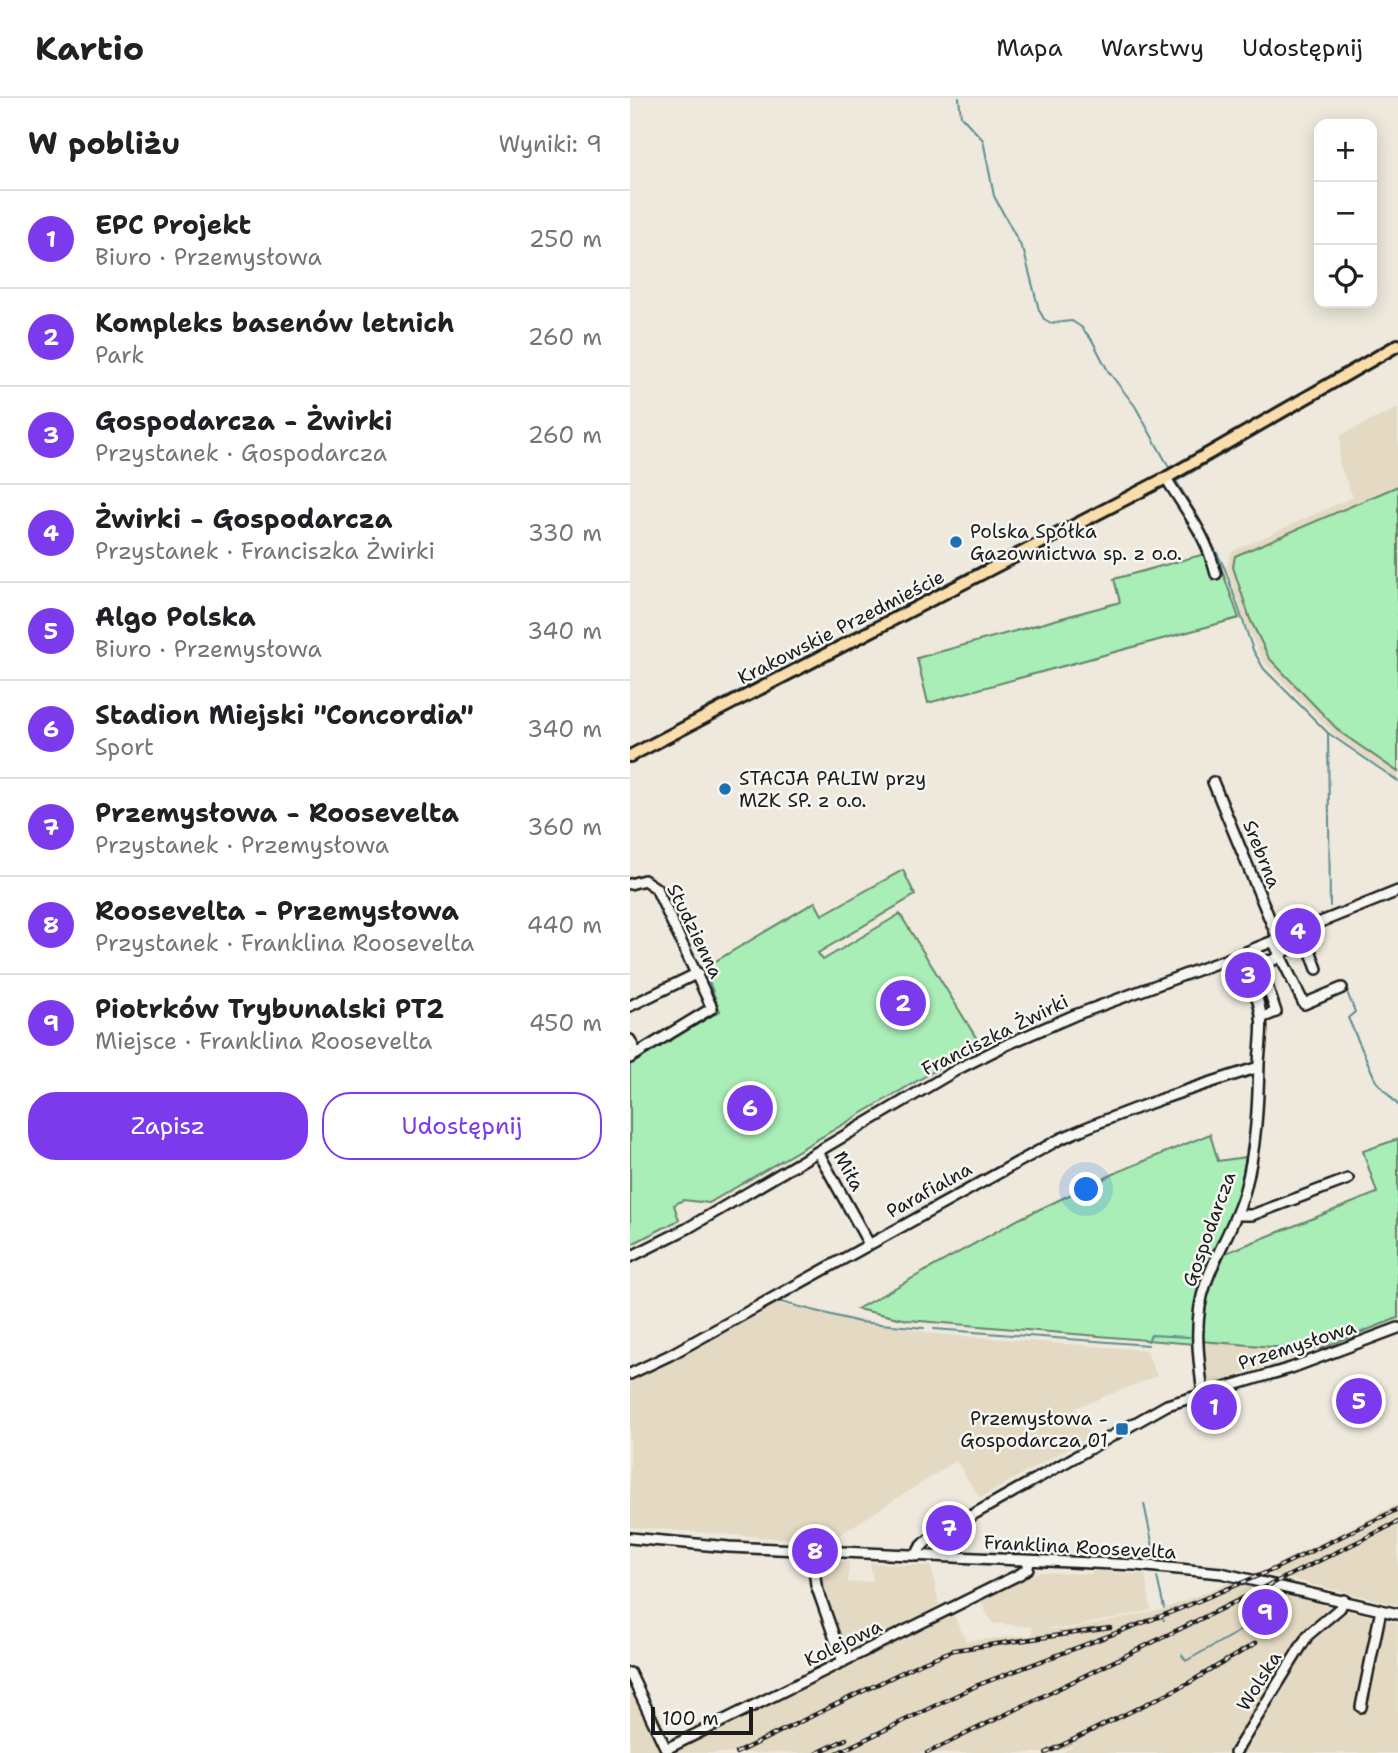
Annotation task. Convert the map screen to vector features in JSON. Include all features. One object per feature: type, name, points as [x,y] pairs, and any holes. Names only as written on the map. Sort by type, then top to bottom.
[{"type":"main road","name":"Krakowskie Przedmieście","points":[[630,756],[1167,478],[1398,345]]},
{"type":"street","points":[[1167,478],[1201,532],[1216,574]]},
{"type":"street","name":"Srebrna","points":[[1213,782],[1281,956],[1304,1004],[1342,988]]},
{"type":"street","name":"Studzienna","points":[[633,1056],[712,1008],[698,973],[656,888],[648,881],[634,882]]},
{"type":"street","name":"Franciszka Żwirki","points":[[630,1257],[688,1228],[958,1069],[1026,1035],[1398,891]]},
{"type":"street","points":[[1261,1018],[1276,1012],[1258,963],[1262,960],[1272,961],[1286,951],[1307,942],[1317,969]]},
{"type":"street","name":"Gospodarcza","points":[[1203,1394],[1198,1348],[1199,1308],[1206,1282],[1237,1215],[1252,1158],[1261,1018],[1241,954]]},
{"type":"street","points":[[630,1006],[698,973]]},
{"type":"street","points":[[630,1040],[633,1056]]},
{"type":"street","name":"Parafialna","points":[[630,1374],[670,1355],[1060,1139],[1177,1093],[1259,1067]]},
{"type":"street","name":"Miła","points":[[818,1152],[869,1244]]},
{"type":"street","points":[[1237,1215],[1252,1215],[1348,1179]]},
{"type":"street","name":"Przemysłowa","points":[[916,1556],[928,1540],[1167,1405],[1311,1362],[1398,1328]]},
{"type":"street","name":"Franklina Roosevelta","points":[[630,1538],[729,1547],[1133,1565],[1221,1573],[1398,1614]]},
{"type":"street","points":[[813,1551],[816,1585],[843,1662]]},
{"type":"street","name":"Kolejowa","points":[[630,1673],[666,1749],[1025,1571],[1029,1561]]},
{"type":"street","name":"Wolska","points":[[1235,1753],[1308,1635],[1340,1608],[1344,1600]]},
{"type":"street","points":[[1361,1707],[1381,1610]]},
{"type":"shaded area","points":[[1398,408],[1398,779],[1336,736],[1263,661],[1244,621],[1227,567],[1231,552],[1353,497],[1339,463],[1341,435]]},
{"type":"shaded area","points":[[776,1304],[936,1334],[1146,1350],[1157,1376],[1075,1408],[1090,1436],[980,1498],[956,1461],[828,1542],[630,1527],[630,1381]]},
{"type":"shaded area","points":[[1201,1341],[1311,1352],[1210,1384],[1206,1381],[1203,1370]]},
{"type":"shaded area","points":[[1398,1504],[1398,1605],[1261,1572]]},
{"type":"shaded area","points":[[819,1561],[849,1562],[848,1583],[873,1581],[870,1563],[931,1566],[939,1605],[845,1654],[818,1575]]},
{"type":"shaded area","points":[[1093,1571],[1145,1575],[1151,1610],[1068,1628],[1038,1628],[1065,1630],[1164,1609],[1231,1582],[1398,1623],[1398,1753],[1062,1753],[1078,1742],[1056,1753],[666,1753],[953,1614],[966,1641],[1032,1635],[1032,1627],[992,1623],[980,1600],[1039,1572],[1091,1574]]},
{"type":"shaded area","points":[[630,1690],[660,1753],[630,1753]]},
{"type":"green space","points":[[1398,486],[1398,772],[1340,732],[1269,658],[1250,619],[1233,567],[1235,556]]},
{"type":"green space","points":[[1208,553],[1218,559],[1239,618],[928,703],[917,658],[1120,602],[1114,579]]},
{"type":"green space","points":[[903,870],[915,895],[818,953],[823,960],[900,914],[980,1044],[709,1203],[683,1200],[674,1205],[679,1220],[630,1245],[630,1064],[720,1011],[704,968],[815,902],[822,915]]},
{"type":"green space","points":[[1210,1134],[1218,1161],[1246,1157],[1238,1199],[1197,1293],[1194,1344],[908,1320],[857,1309],[1019,1219],[1120,1171]]},
{"type":"green space","points":[[1398,1139],[1398,1318],[1311,1350],[1201,1341],[1207,1296],[1223,1254],[1377,1193],[1363,1151]]},
{"type":"waterway","points":[[959,98],[961,116],[983,140],[994,196],[1024,252],[1039,310],[1044,319],[1051,323],[1072,321],[1092,340],[1108,371],[1135,406],[1170,469]]},
{"type":"waterway","points":[[1177,481],[1398,352]]},
{"type":"waterway","points":[[1175,479],[1225,569],[1253,650],[1264,669],[1328,733],[1398,781]]},
{"type":"waterway","points":[[1116,511],[1162,488],[1169,488]]},
{"type":"waterway","points":[[1014,564],[1105,517]]},
{"type":"waterway","points":[[936,589],[992,560]]},
{"type":"waterway","points":[[853,632],[915,600]]},
{"type":"waterway","points":[[706,708],[844,637]]},
{"type":"waterway","points":[[745,703],[849,649]]},
{"type":"waterway","points":[[719,716],[738,706]]},
{"type":"waterway","points":[[1328,733],[1330,906]]},
{"type":"waterway","points":[[1323,926],[1328,924]]},
{"type":"waterway","points":[[1347,992],[1355,1012],[1348,1018],[1376,1081],[1398,1105]]},
{"type":"waterway","points":[[777,1301],[859,1322],[924,1328]]},
{"type":"waterway","points":[[934,1329],[1148,1345]]},
{"type":"waterway","points":[[1148,1341],[1151,1335],[1189,1337]]},
{"type":"waterway","points":[[1144,1504],[1155,1556]]},
{"type":"waterway","points":[[1157,1577],[1164,1608]]},
{"type":"waterway","points":[[1182,1655],[1186,1661],[1243,1629],[1272,1621]]},
{"type":"railway","points":[[837,1753],[978,1685],[1177,1610],[1272,1570],[1398,1509]]},
{"type":"railway","points":[[927,1753],[1398,1522]]},
{"type":"railway","points":[[736,1753],[921,1663],[954,1650],[1110,1628]]},
{"type":"railway","points":[[1046,1753],[1187,1684],[1256,1643]]},
{"type":"railway","points":[[817,1753],[846,1739]]},
{"type":"place","name":"Polska Spółka Gazownictwa sp. z o.o.","points":[[956,542]]},
{"type":"place","name":"STACJA PALIW przy MZK SP. z o.o.","points":[[725,789]]},
{"type":"place","name":"Żwirki - Gospodarcza","points":[[1298,931]]},
{"type":"place","name":"Gospodarcza - Żwirki","points":[[1248,975]]},
{"type":"place","name":"Kompleks basenów letnich","points":[[903,1003]]},
{"type":"place","name":"Stadion Miejski \"Concordia\"","points":[[750,1108]]},
{"type":"place","name":"Algo Polska","points":[[1359,1401]]},
{"type":"place","name":"EPC Projekt","points":[[1214,1407]]},
{"type":"place","name":"Przemysłowa - Gospodarcza 01","points":[[1122,1429]]},
{"type":"place","name":"Przemysłowa - Roosevelta","points":[[949,1528]]},
{"type":"place","name":"Roosevelta - Przemysłowa","points":[[815,1551]]},
{"type":"place","name":"Piotrków Trybunalski PT2","points":[[1265,1612]]}]
